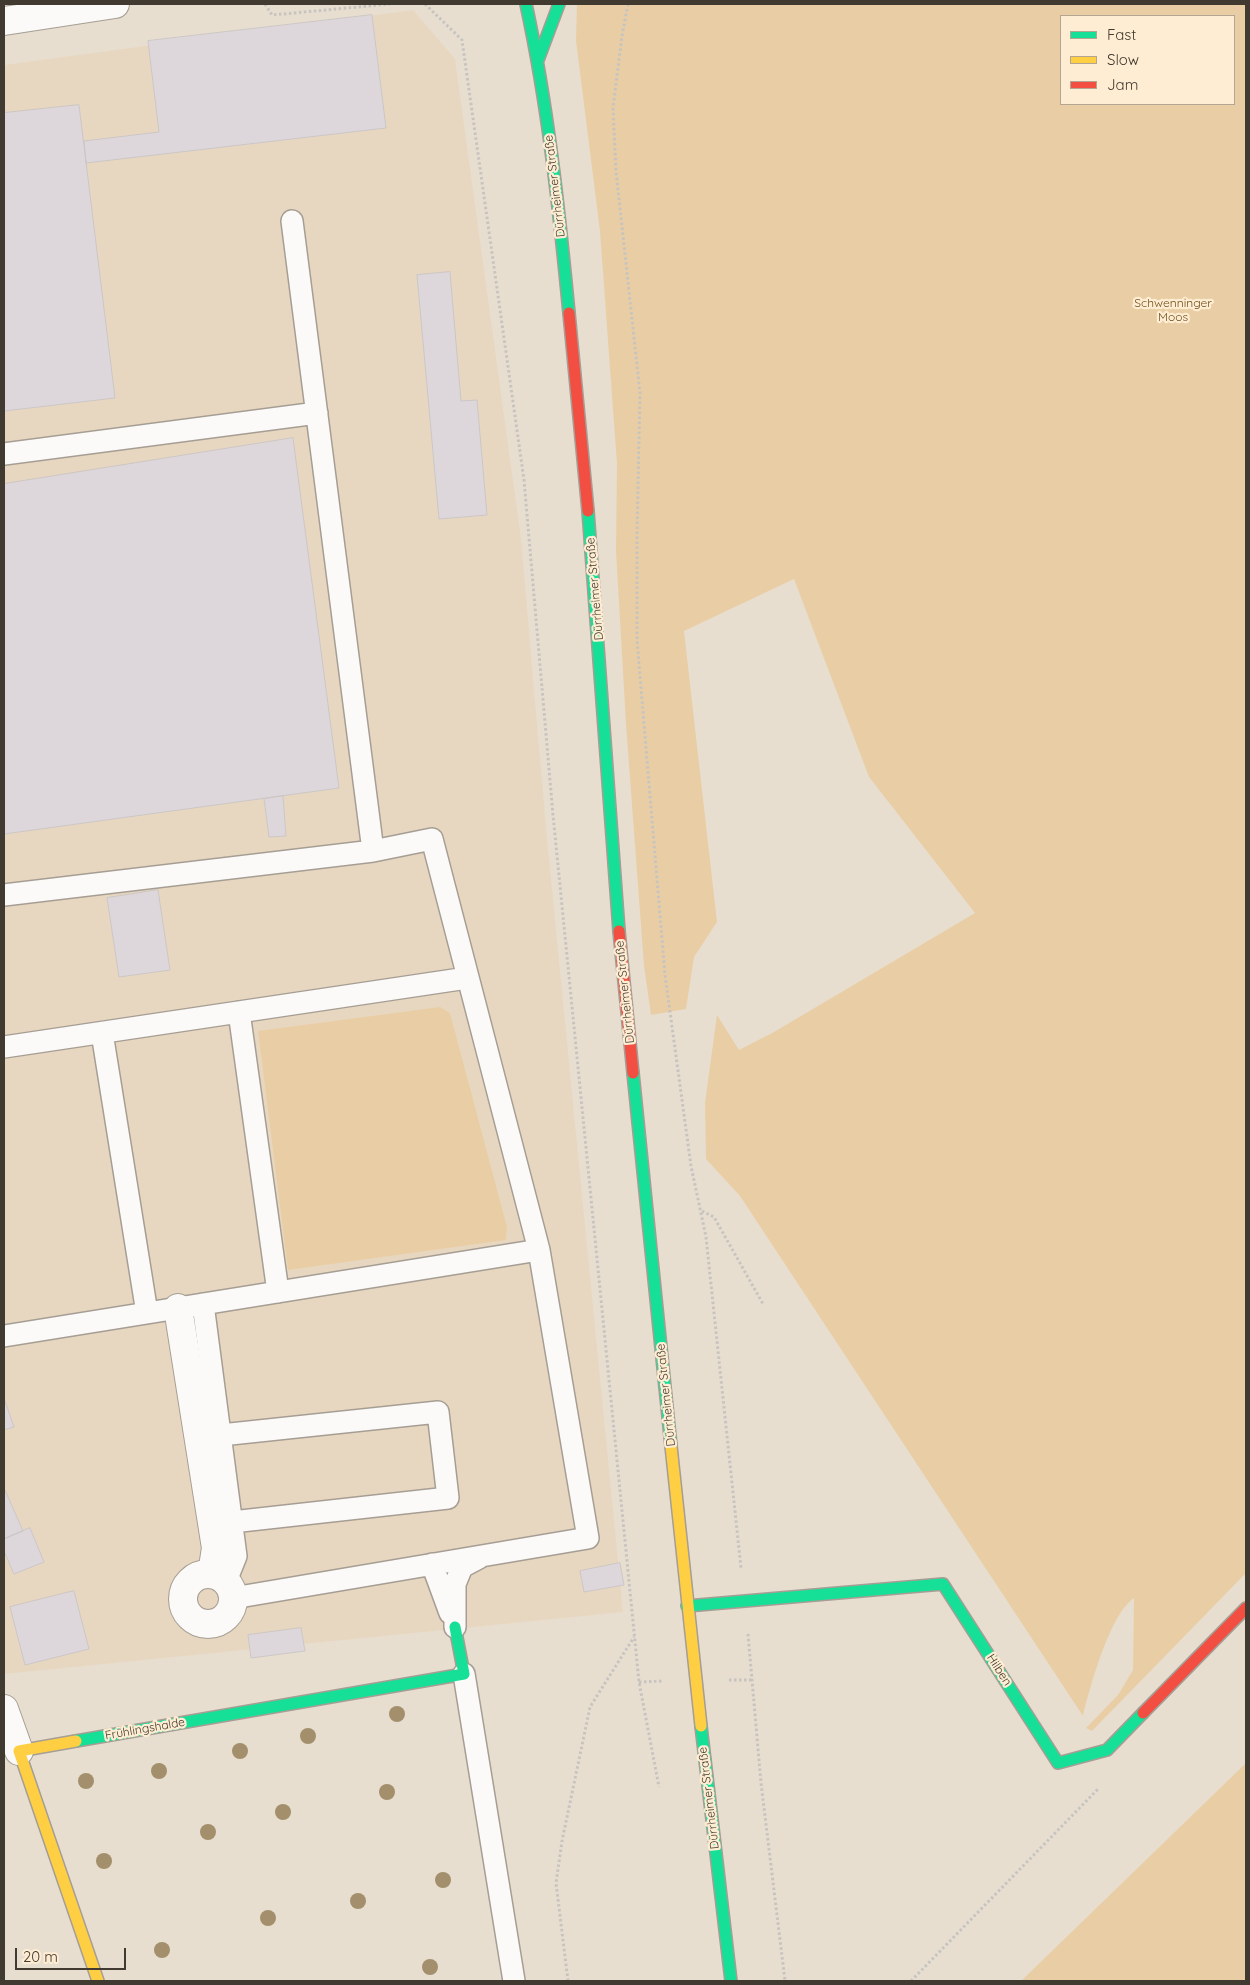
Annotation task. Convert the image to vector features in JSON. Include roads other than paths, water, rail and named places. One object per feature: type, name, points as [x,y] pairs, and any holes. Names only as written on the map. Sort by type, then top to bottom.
[{"type":"main road","name":"Dürrheimer Straße","points":[[526,4],[538,60],[553,156],[583,443],[621,952],[688,1606],[731,1981]]},
{"type":"main road","points":[[538,60],[558,4]]},
{"type":"main road","name":"Hilben","points":[[688,1606],[942,1584],[1058,1763],[1107,1750],[1246,1608]]},
{"type":"main road","points":[[455,1628],[464,1674]]},
{"type":"main road","name":"Frühlingshalde","points":[[19,1751],[464,1674]]},
{"type":"main road","points":[[19,1751],[98,1981]]},
{"type":"street","points":[[4,21],[115,4]]},
{"type":"street","points":[[190,1306],[216,1548],[227,1577]]},
{"type":"street","points":[[4,1709],[19,1751]]},
{"type":"lane","points":[[292,221],[373,850]]},
{"type":"lane","points":[[4,454],[317,413]]},
{"type":"lane","points":[[4,895],[373,850],[432,840],[540,1250],[588,1538],[432,1564],[227,1577],[232,1522],[221,1436],[190,1306]]},
{"type":"lane","points":[[4,1047],[467,978]]},
{"type":"lane","points":[[239,1012],[278,1292]]},
{"type":"lane","points":[[102,1033],[147,1313]]},
{"type":"lane","points":[[4,1336],[540,1250]]},
{"type":"lane","points":[[221,1436],[438,1412],[448,1498],[232,1522]]},
{"type":"lane","points":[[455,1628],[455,1584],[462,1567],[484,1556]]},
{"type":"lane","points":[[432,1564],[455,1628]]},
{"type":"lane","points":[[464,1674],[514,1981]]},
{"type":"park label","name":"Schwenninger Moos","points":[[1173,310]]}]
